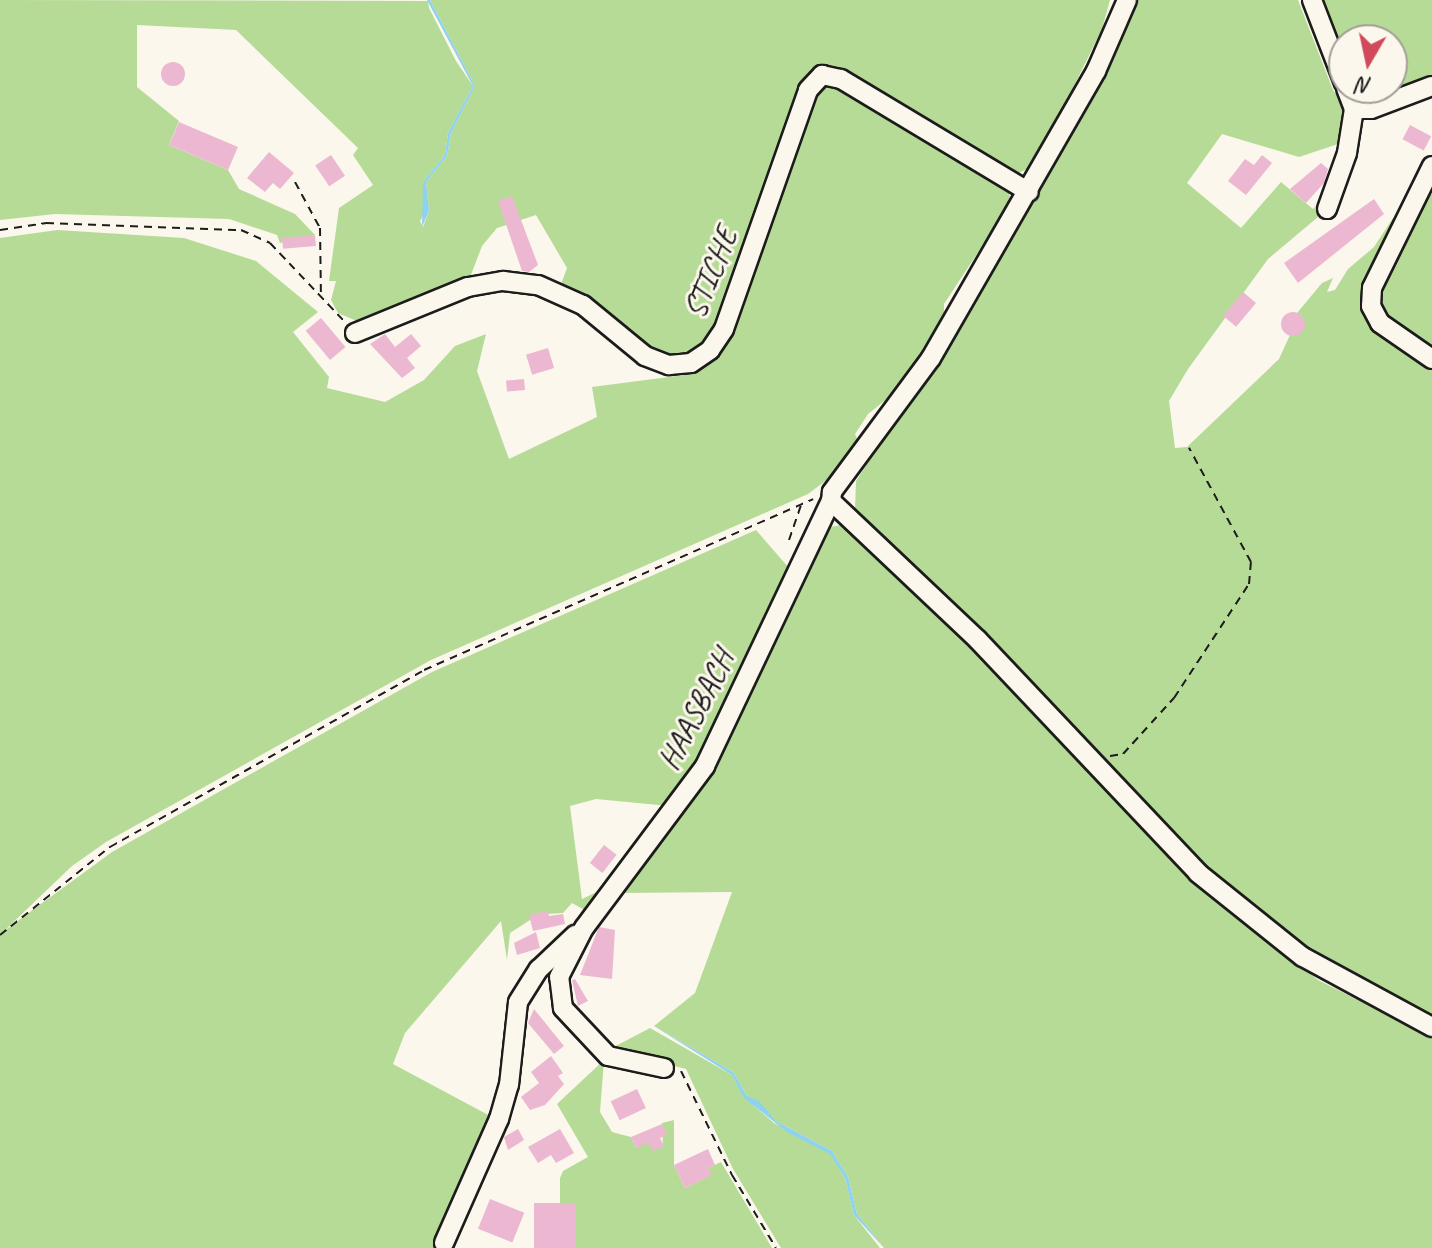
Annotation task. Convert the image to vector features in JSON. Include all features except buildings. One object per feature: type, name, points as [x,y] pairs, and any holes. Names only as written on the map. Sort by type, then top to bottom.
[{"type":"street","name":"HAASBACH","points":[[664,1068],[608,1056],[563,1008],[559,977],[584,928],[705,766],[832,497],[931,358],[1096,71],[1127,0]]},
{"type":"street","points":[[1312,0],[1328,42]]},
{"type":"street","name":"STICHE","points":[[355,333],[468,287],[503,281],[538,285],[583,305],[645,356],[669,365],[691,363],[710,350],[724,329],[808,90],[822,75],[841,79],[1029,192]]},
{"type":"street","points":[[1354,109],[1371,109],[1432,86]]},
{"type":"street","points":[[1327,209],[1347,153],[1354,109],[1352,104]]},
{"type":"street","points":[[1432,166],[1372,288],[1371,306],[1380,323],[1432,359]]},
{"type":"street","points":[[832,497],[978,640],[1180,856],[1303,957],[1432,1027]]},
{"type":"street","name":"HAASBACH","points":[[444,1243],[499,1119],[509,1085],[518,1002],[539,969],[584,928]]},
{"type":"path","points":[[295,182],[320,228],[321,297]]},
{"type":"path","points":[[0,230],[46,223],[241,230],[270,243],[355,333]]},
{"type":"path","points":[[1092,759],[1123,754],[1174,698],[1249,584],[1251,562],[1189,448]]},
{"type":"path","points":[[0,935],[110,847],[424,670],[801,503],[832,497]]},
{"type":"path","points":[[789,540],[801,503]]},
{"type":"path","points":[[664,1068],[683,1072],[732,1175],[776,1248]]},
{"type":"green space","points":[[0,0],[428,1],[456,61],[473,86],[448,133],[445,155],[423,182],[427,210],[420,221],[423,227],[429,211],[426,182],[447,156],[451,133],[475,86],[430,0],[1110,0],[1102,29],[1035,165],[1015,175],[820,68],[716,326],[688,356],[669,358],[649,351],[560,287],[567,268],[536,215],[497,228],[482,246],[469,280],[359,322],[338,313],[331,300],[336,281],[329,281],[339,208],[373,185],[353,155],[358,148],[236,30],[137,25],[137,87],[179,121],[169,145],[228,170],[239,189],[295,214],[315,235],[280,243],[277,235],[229,219],[55,214],[0,220]]},
{"type":"green space","points":[[1137,0],[1298,0],[1328,77],[1328,104],[1344,104],[1348,109],[1344,142],[1299,157],[1222,134],[1187,183],[1241,228],[1281,182],[1313,209],[1328,193],[1318,217],[1268,259],[1188,369],[1169,401],[1175,448],[1187,447],[1279,359],[1290,335],[1304,329],[1297,313],[1322,283],[1333,278],[1327,292],[1335,290],[1348,269],[1374,247],[1393,218],[1401,223],[1366,308],[1432,364],[1432,1018],[1313,954],[1185,850],[1025,674],[884,543],[855,509],[856,481],[982,289],[1105,73]]},
{"type":"green space","points":[[1317,0],[1432,0],[1432,81],[1408,89],[1408,24],[1328,24],[1328,27]]},
{"type":"green space","points":[[826,85],[840,85],[1008,188],[1011,202],[944,304],[944,314],[898,390],[868,414],[855,434],[858,441],[828,479],[808,494],[431,660],[106,842],[72,866],[4,931],[112,852],[432,672],[756,530],[789,568],[696,762],[669,806],[596,799],[570,806],[582,899],[605,888],[588,912],[572,903],[563,913],[530,915],[530,920],[510,933],[507,960],[501,921],[405,1033],[393,1064],[492,1117],[435,1248],[0,1248],[0,238],[57,230],[184,238],[256,261],[318,312],[293,332],[329,377],[327,388],[385,402],[424,380],[455,346],[486,334],[477,371],[509,459],[597,417],[592,387],[684,375],[730,333],[816,94]]},
{"type":"green space","points":[[1425,194],[1432,194],[1432,354],[1376,306],[1377,290]]},
{"type":"green space","points":[[841,525],[975,647],[1197,883],[1318,980],[1432,1037],[1432,1248],[884,1248],[857,1214],[848,1177],[832,1151],[776,1121],[747,1096],[733,1072],[654,1026],[695,993],[732,892],[619,893],[712,770],[825,528]]},
{"type":"green space","points":[[650,1028],[732,1075],[745,1098],[774,1123],[830,1153],[845,1178],[854,1215],[880,1248],[781,1248],[733,1169],[686,1069],[610,1049]]},
{"type":"green space","points":[[604,1060],[600,1112],[612,1132],[631,1137],[636,1148],[649,1142],[663,1146],[662,1123],[674,1120],[674,1165],[685,1188],[711,1175],[708,1168],[721,1162],[772,1248],[576,1248],[575,1203],[560,1203],[560,1178],[563,1171],[588,1157],[557,1104]]},
{"type":"water","points":[[427,0],[430,0],[475,86],[451,133],[447,156],[426,182],[429,211],[422,227],[423,182],[445,155],[448,133],[473,86]]},
{"type":"water","points":[[654,1026],[733,1072],[747,1096],[759,1101],[776,1121],[832,1151],[848,1177],[857,1214],[884,1248],[854,1215],[845,1178],[830,1154],[787,1132],[744,1098],[732,1075]]}]
